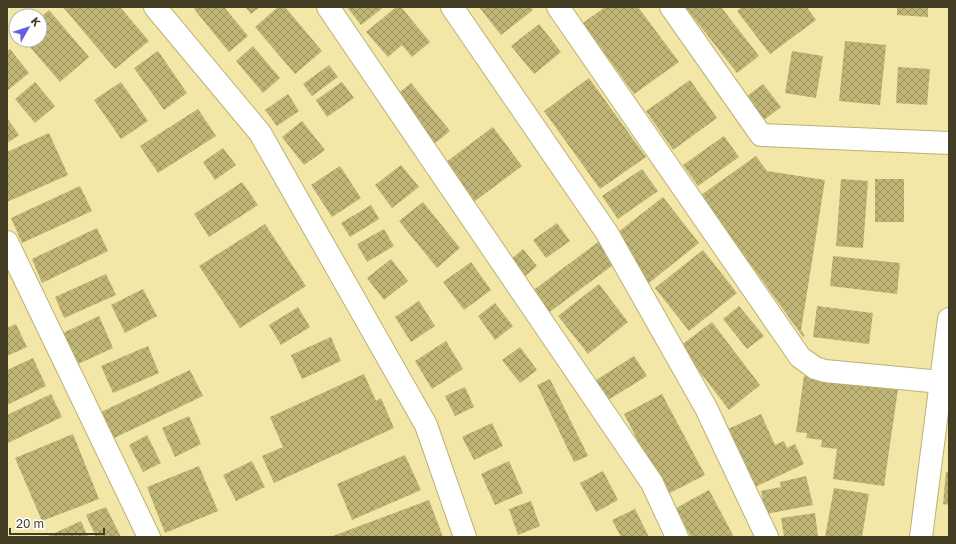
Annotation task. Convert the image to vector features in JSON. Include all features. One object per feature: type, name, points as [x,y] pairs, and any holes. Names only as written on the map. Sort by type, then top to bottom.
[{"type":"street","points":[[155,7],[260,133],[426,425],[465,537]]},
{"type":"street","points":[[328,7],[652,483],[677,537]]},
{"type":"street","points":[[452,7],[607,233],[706,408],[767,537]]},
{"type":"street","points":[[558,7],[800,357],[807,363],[825,371],[944,374]]},
{"type":"street","points":[[671,7],[761,135],[949,143]]},
{"type":"street","points":[[7,242],[149,537]]},
{"type":"street","points":[[921,537],[944,374],[949,319]]},
{"type":"building","points":[[63,7],[120,7],[149,41],[115,69]]},
{"type":"building","points":[[197,7],[224,7],[248,36],[229,52],[194,9]]},
{"type":"building","points":[[245,7],[260,7],[251,14]]},
{"type":"building","points":[[278,7],[285,7],[322,51],[295,74],[255,27]]},
{"type":"building","points":[[347,7],[384,7],[361,25]]},
{"type":"building","points":[[396,7],[401,7],[430,42],[412,57],[402,45],[388,57],[366,32]]},
{"type":"building","points":[[479,7],[531,7],[533,10],[501,35]]},
{"type":"building","points":[[605,7],[638,7],[679,62],[634,94],[583,23]]},
{"type":"building","points":[[721,7],[759,56],[737,73],[686,8]]},
{"type":"building","points":[[742,7],[807,7],[816,20],[770,54],[737,11]]},
{"type":"building","points":[[897,7],[928,7],[928,17],[897,15]]},
{"type":"building","points":[[49,10],[89,57],[60,82],[31,48],[48,48]]},
{"type":"building","points":[[539,24],[561,52],[534,74],[511,46]]},
{"type":"building","points":[[845,41],[886,45],[880,105],[839,101]]},
{"type":"building","points":[[253,46],[280,78],[263,93],[236,61]]},
{"type":"building","points":[[10,49],[29,73],[7,91],[7,51]]},
{"type":"building","points":[[158,51],[187,93],[164,110],[134,68]]},
{"type":"building","points":[[792,51],[823,56],[816,98],[785,93]]},
{"type":"building","points":[[329,65],[338,77],[312,96],[303,84]]},
{"type":"building","points":[[898,67],[930,69],[927,105],[896,103]]},
{"type":"building","points":[[589,78],[646,157],[600,189],[544,111]]},
{"type":"building","points":[[690,80],[717,118],[673,150],[646,111]]},
{"type":"building","points":[[35,82],[55,106],[35,123],[15,99]]},
{"type":"building","points":[[121,82],[148,121],[121,139],[94,100]]},
{"type":"building","points":[[342,82],[354,98],[327,117],[316,100]]},
{"type":"building","points":[[411,83],[450,131],[434,144],[395,96]]},
{"type":"building","points":[[763,84],[781,107],[764,120],[746,97]]},
{"type":"building","points":[[288,94],[299,111],[277,126],[265,110]]},
{"type":"building","points":[[198,109],[216,136],[158,173],[140,146]]},
{"type":"building","points":[[7,118],[19,135],[7,143]]},
{"type":"building","points":[[302,121],[325,150],[304,165],[282,137]]},
{"type":"building","points":[[493,127],[522,166],[471,204],[442,165]]},
{"type":"building","points":[[49,133],[68,175],[7,202],[7,152]]},
{"type":"building","points":[[724,136],[739,157],[698,186],[683,165]]},
{"type":"building","points":[[223,148],[236,165],[215,180],[203,162]]},
{"type":"building","points":[[756,156],[767,171],[825,180],[801,330],[805,336],[803,337],[701,195]]},
{"type":"building","points":[[401,165],[419,187],[392,208],[375,185]]},
{"type":"building","points":[[340,166],[361,198],[332,217],[311,185]]},
{"type":"building","points":[[642,169],[658,191],[618,219],[602,196]]},
{"type":"building","points":[[841,179],[868,181],[863,248],[836,246]]},
{"type":"building","points":[[875,179],[904,179],[904,222],[875,222]]},
{"type":"building","points":[[242,182],[258,205],[209,237],[194,214]]},
{"type":"building","points":[[80,186],[92,211],[22,243],[11,218]]},
{"type":"building","points":[[663,197],[699,243],[649,283],[612,237]]},
{"type":"building","points":[[423,202],[460,248],[437,268],[399,221]]},
{"type":"building","points":[[371,205],[379,219],[350,237],[341,223]]},
{"type":"building","points":[[557,223],[570,241],[546,258],[533,240]]},
{"type":"building","points":[[265,224],[306,286],[240,328],[199,266]]},
{"type":"building","points":[[97,228],[108,251],[42,283],[32,259]]},
{"type":"building","points":[[384,229],[394,246],[367,262],[357,244]]},
{"type":"building","points":[[601,240],[617,262],[547,314],[531,292]]},
{"type":"building","points":[[523,249],[537,266],[523,278],[509,261]]},
{"type":"building","points":[[703,250],[737,293],[689,331],[655,288]]},
{"type":"building","points":[[833,256],[900,263],[897,294],[830,286]]},
{"type":"building","points":[[391,259],[408,281],[384,300],[367,278]]},
{"type":"building","points":[[471,262],[491,290],[464,310],[443,282]]},
{"type":"building","points":[[106,274],[116,295],[64,318],[55,297]]},
{"type":"building","points":[[599,284],[628,322],[588,354],[558,316]]},
{"type":"building","points":[[143,289],[157,316],[125,333],[111,305]]},
{"type":"building","points":[[419,301],[435,326],[411,342],[395,317]]},
{"type":"building","points":[[495,303],[513,326],[495,340],[478,316]]},
{"type":"building","points":[[739,306],[764,336],[747,349],[723,319]]},
{"type":"building","points":[[817,306],[873,313],[869,344],[813,337]]},
{"type":"building","points":[[298,307],[310,327],[281,345],[269,325]]},
{"type":"building","points":[[99,316],[113,348],[76,365],[61,334]]},
{"type":"building","points":[[712,322],[760,385],[729,410],[680,346]]},
{"type":"building","points":[[16,324],[27,347],[7,356],[7,328]]},
{"type":"building","points":[[331,337],[341,361],[302,379],[291,355]]},
{"type":"building","points":[[446,341],[463,369],[432,389],[415,361]]},
{"type":"building","points":[[148,346],[159,373],[113,393],[101,366]]},
{"type":"building","points":[[520,347],[537,370],[520,383],[502,360]]},
{"type":"building","points":[[634,356],[647,376],[608,400],[596,380]]},
{"type":"building","points":[[33,358],[46,386],[7,405],[7,370]]},
{"type":"building","points":[[190,370],[203,396],[114,438],[101,412]]},
{"type":"building","points":[[364,374],[376,401],[381,398],[394,428],[274,483],[262,456],[283,447],[270,417]]},
{"type":"building","points":[[804,376],[898,389],[884,486],[833,479],[837,449],[821,447],[822,440],[806,438],[807,433],[796,432]]},
{"type":"building","points":[[550,379],[588,456],[574,462],[537,385]]},
{"type":"building","points":[[465,387],[474,407],[455,416],[445,396]]},
{"type":"building","points":[[51,394],[62,417],[8,443],[7,415]]},
{"type":"building","points":[[662,394],[705,475],[666,495],[624,414]]},
{"type":"building","points":[[761,414],[775,445],[784,441],[787,448],[795,444],[804,464],[755,487],[728,429]]},
{"type":"building","points":[[189,416],[201,444],[175,457],[162,428]]},
{"type":"building","points":[[492,423],[503,446],[474,460],[462,437]]},
{"type":"building","points":[[73,434],[99,499],[42,521],[15,458]]},
{"type":"building","points":[[147,435],[161,463],[143,472],[129,445]]},
{"type":"building","points":[[405,455],[421,490],[352,520],[337,484]]},
{"type":"building","points":[[252,461],[265,487],[236,501],[223,475]]},
{"type":"building","points":[[509,461],[523,493],[495,505],[481,474]]},
{"type":"building","points":[[199,466],[218,511],[165,533],[147,487]]},
{"type":"building","points":[[603,471],[618,500],[596,512],[580,483]]},
{"type":"building","points":[[946,472],[949,472],[949,505],[943,504]]},
{"type":"building","points":[[806,476],[813,505],[766,514],[761,491],[781,487],[780,482]]},
{"type":"building","points":[[834,488],[869,494],[862,537],[825,537]]},
{"type":"building","points":[[709,490],[734,537],[691,537],[676,508]]},
{"type":"building","points":[[429,500],[443,537],[330,537]]},
{"type":"building","points":[[531,501],[540,526],[518,535],[509,509]]},
{"type":"building","points":[[106,507],[121,537],[96,537],[86,515]]},
{"type":"building","points":[[635,509],[649,537],[621,537],[612,520]]},
{"type":"building","points":[[815,513],[818,537],[784,537],[781,518]]},
{"type":"building","points":[[81,521],[88,537],[46,537]]}]
